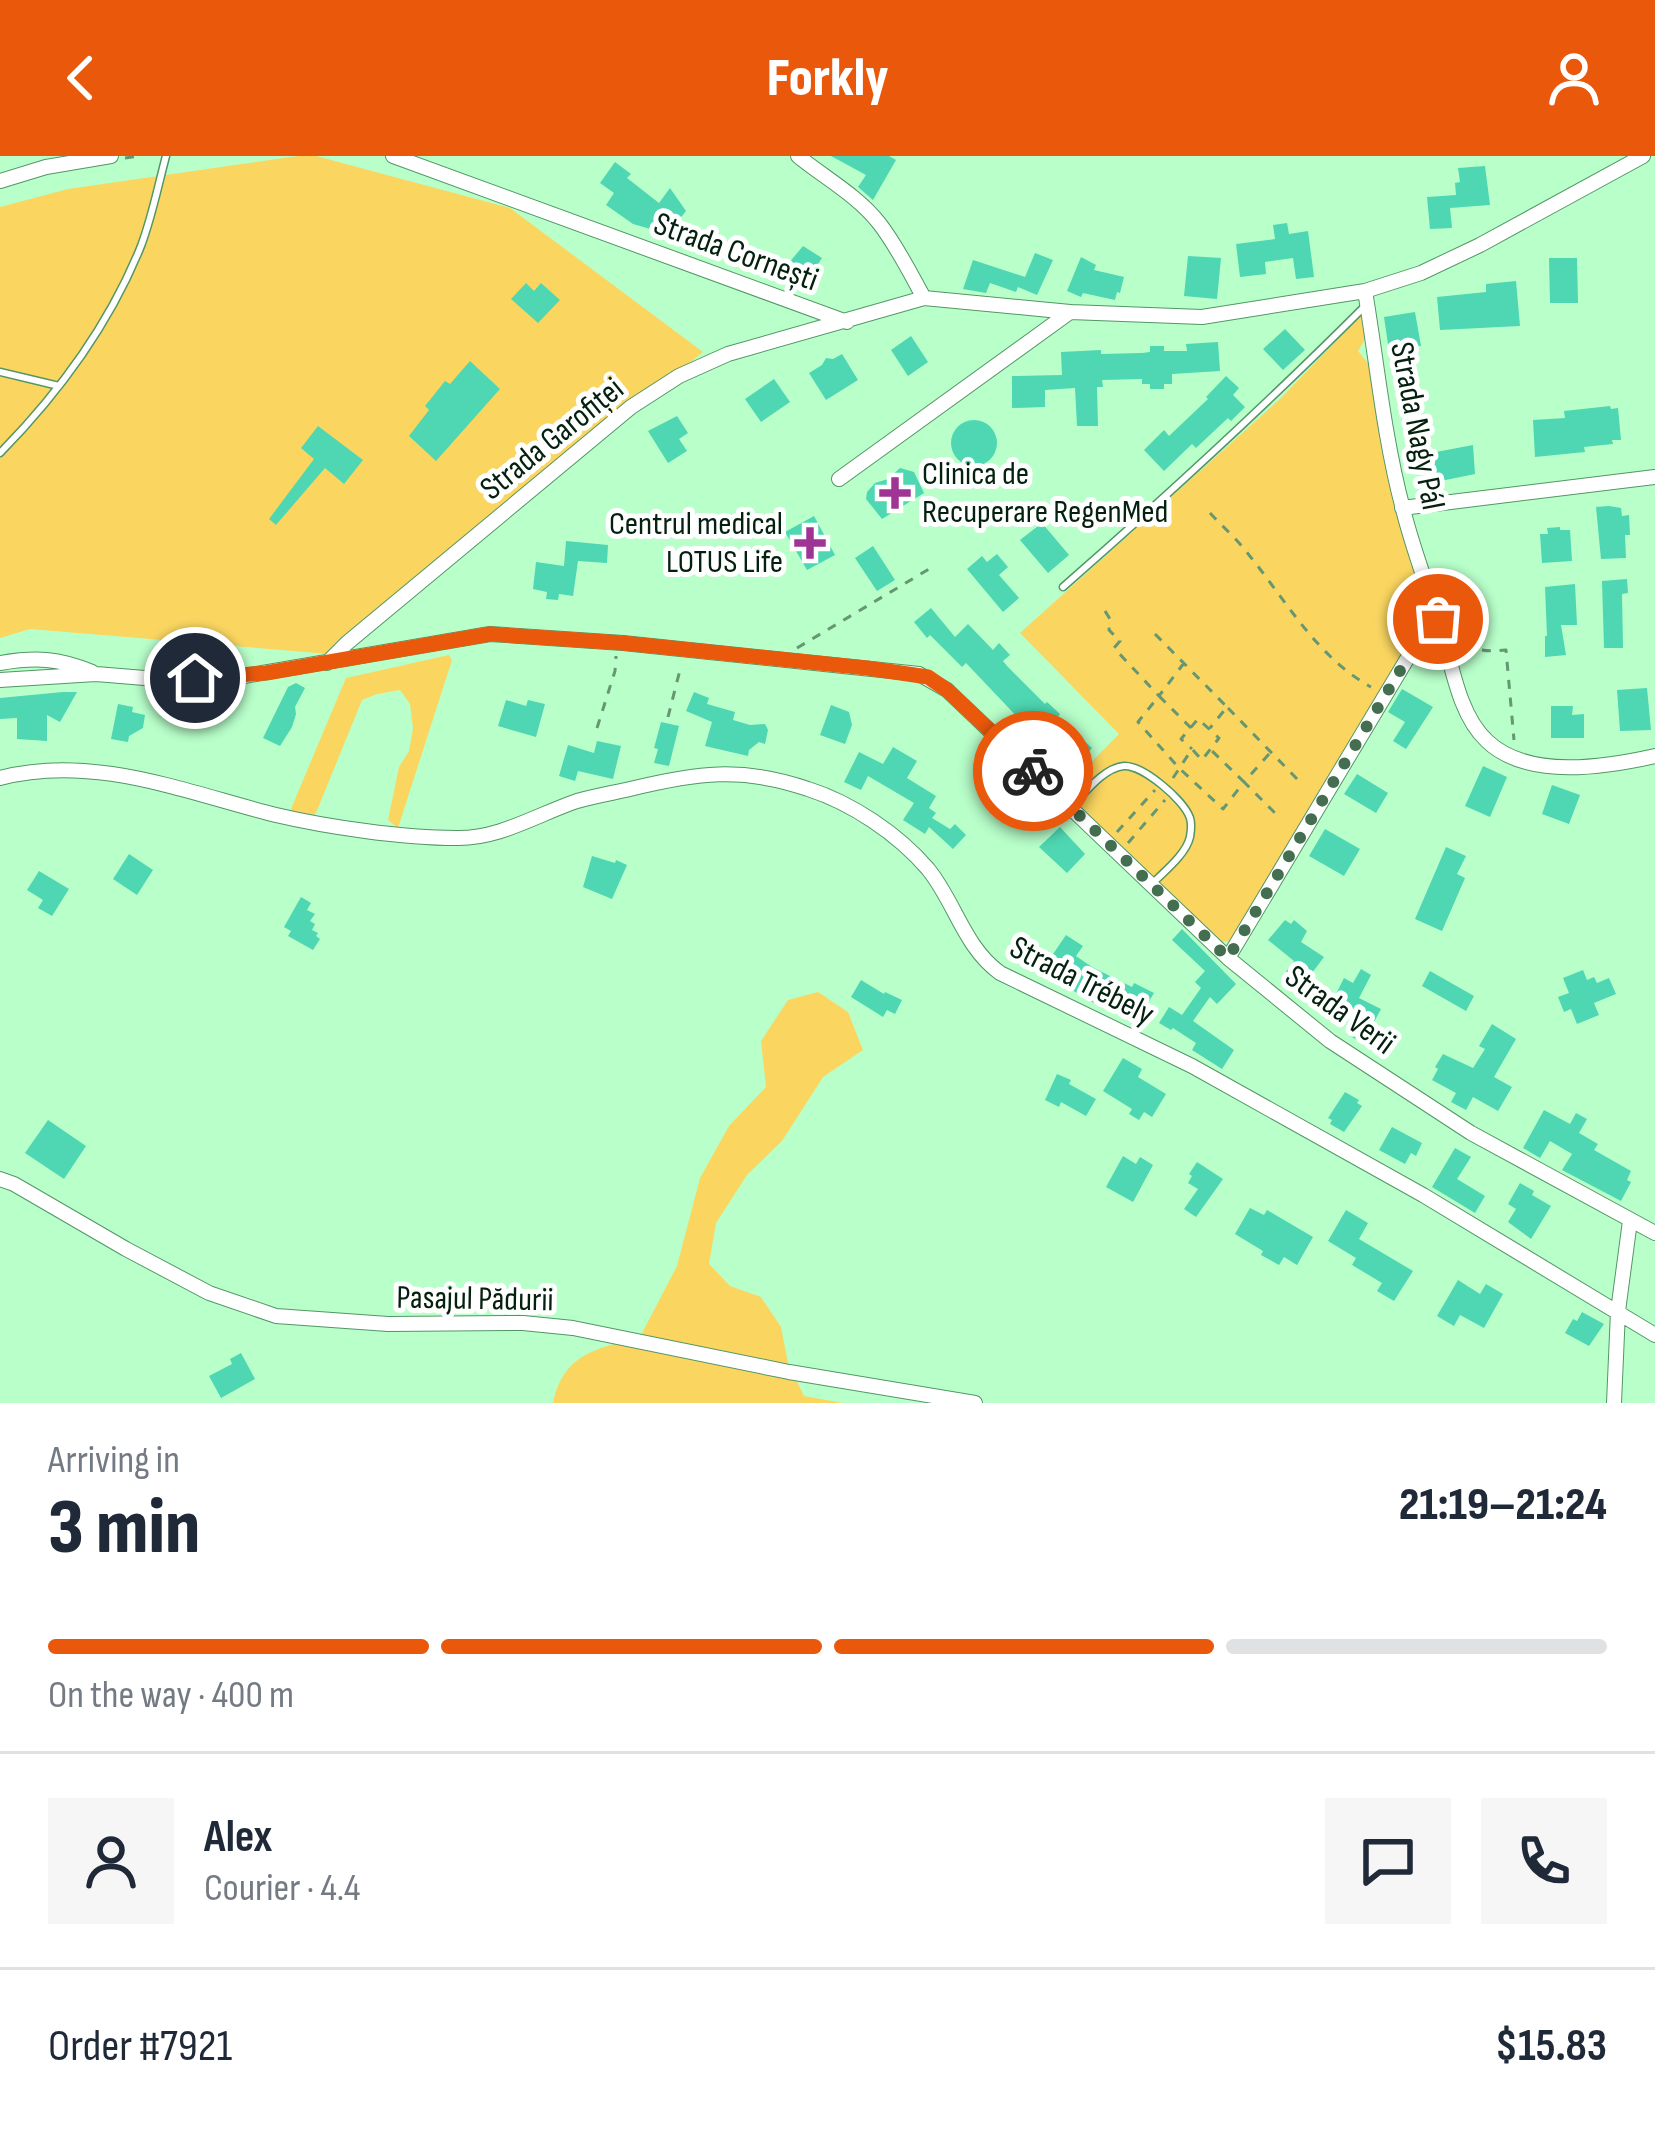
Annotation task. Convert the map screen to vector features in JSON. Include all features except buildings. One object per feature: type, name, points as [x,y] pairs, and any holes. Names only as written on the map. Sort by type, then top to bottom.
[{"type":"street","points":[[0,182],[46,167],[111,156]]},
{"type":"street","name":"Strada Cornești","points":[[393,156],[847,322],[924,298],[1070,312],[1202,316],[1366,297],[1480,245],[1643,156]]},
{"type":"street","points":[[798,156],[881,225],[924,298]]},
{"type":"street","name":"Strada Nagy Pál","points":[[1366,297],[1402,508],[1460,692],[1487,742],[1516,758]]},
{"type":"street","points":[[839,479],[1070,312]]},
{"type":"street","name":"Strada Garofiței","points":[[328,662],[647,397],[679,376],[728,354],[847,322]]},
{"type":"street","points":[[1402,508],[1655,477]]},
{"type":"street","points":[[1228,958],[1422,634],[1438,619]]},
{"type":"street","name":"Strada Verii","points":[[0,680],[97,674],[170,680],[244,676],[490,634],[919,674],[947,690],[1228,958],[1330,1041],[1472,1133],[1655,1233]]},
{"type":"street","points":[[0,663],[28,658],[64,660],[97,674]]},
{"type":"street","points":[[1516,758],[1578,769],[1655,756]]},
{"type":"street","name":"Strada Trébely","points":[[0,778],[78,769],[196,792],[278,815],[440,838],[487,837],[579,800],[693,775],[750,774],[809,789],[852,808],[895,838],[929,870],[979,955],[1000,973],[1287,1118],[1655,1335]]},
{"type":"street","name":"Pasajul Pădurii","points":[[0,1179],[209,1293],[276,1316],[573,1328],[788,1372],[975,1403]]},
{"type":"street","points":[[1614,1403],[1618,1315],[1630,1221]]},
{"type":"lane","points":[[0,453],[58,386],[101,325],[141,246],[166,156]]},
{"type":"lane","points":[[1063,587],[1207,460],[1366,297]]},
{"type":"lane","points":[[0,372],[58,386]]},
{"type":"lane","points":[[1071,807],[1108,771],[1123,766],[1149,774],[1165,789],[1191,820],[1192,833],[1187,846],[1152,885]]},
{"type":"path","points":[[1210,513],[1246,551],[1326,655],[1385,695]]},
{"type":"path","points":[[790,652],[929,569]]},
{"type":"path","points":[[1106,611],[1109,630],[1120,641],[1114,648],[1190,728]]},
{"type":"path","points":[[1438,619],[1459,617],[1461,641],[1472,648],[1506,650],[1516,758]]},
{"type":"path","points":[[1155,634],[1300,782]]},
{"type":"path","points":[[596,728],[616,654]]},
{"type":"path","points":[[668,717],[682,662]]},
{"type":"path","points":[[1184,663],[1138,722],[1179,768],[1223,809],[1270,752]]},
{"type":"path","points":[[1209,729],[1227,707]]},
{"type":"path","points":[[1198,719],[1209,729],[1219,738],[1202,760],[1181,739],[1198,719]]},
{"type":"path","points":[[1127,844],[1192,749]]},
{"type":"path","points":[[1210,749],[1276,814]]},
{"type":"path","points":[[1116,834],[1165,789]]},
{"type":"shaded area","points":[[316,156],[510,208],[703,352],[330,654],[30,629],[0,638],[0,207],[68,189]]},
{"type":"shaded area","points":[[1362,314],[1366,338],[1358,351],[1372,368],[1396,511],[1430,615],[1231,941],[1220,942],[1064,790],[1119,734],[1020,633],[1280,399]]},
{"type":"shaded area","points":[[449,655],[452,660],[398,828],[388,820],[413,728],[410,704],[400,690],[362,700],[316,813],[310,818],[288,816],[346,678]]},
{"type":"shaded area","points":[[818,992],[848,1012],[863,1050],[823,1077],[782,1141],[747,1175],[716,1223],[709,1264],[730,1286],[761,1297],[781,1327],[788,1363],[804,1396],[843,1403],[553,1403],[574,1363],[596,1350],[640,1337],[677,1266],[700,1178],[729,1126],[766,1087],[761,1041],[788,1000]]},
{"type":"way so far","points":[[1033,771],[1228,958],[1422,634],[1438,619]]},
{"type":"place","name":"Clinica de Recuperare RegenMed","points":[[895,493]]},
{"type":"place","name":"Centrul medical LOTUS Life","points":[[810,543]]},
{"type":"route","points":[[195,678],[266,673],[490,634],[908,672],[928,677],[947,690],[1033,771]]}]
